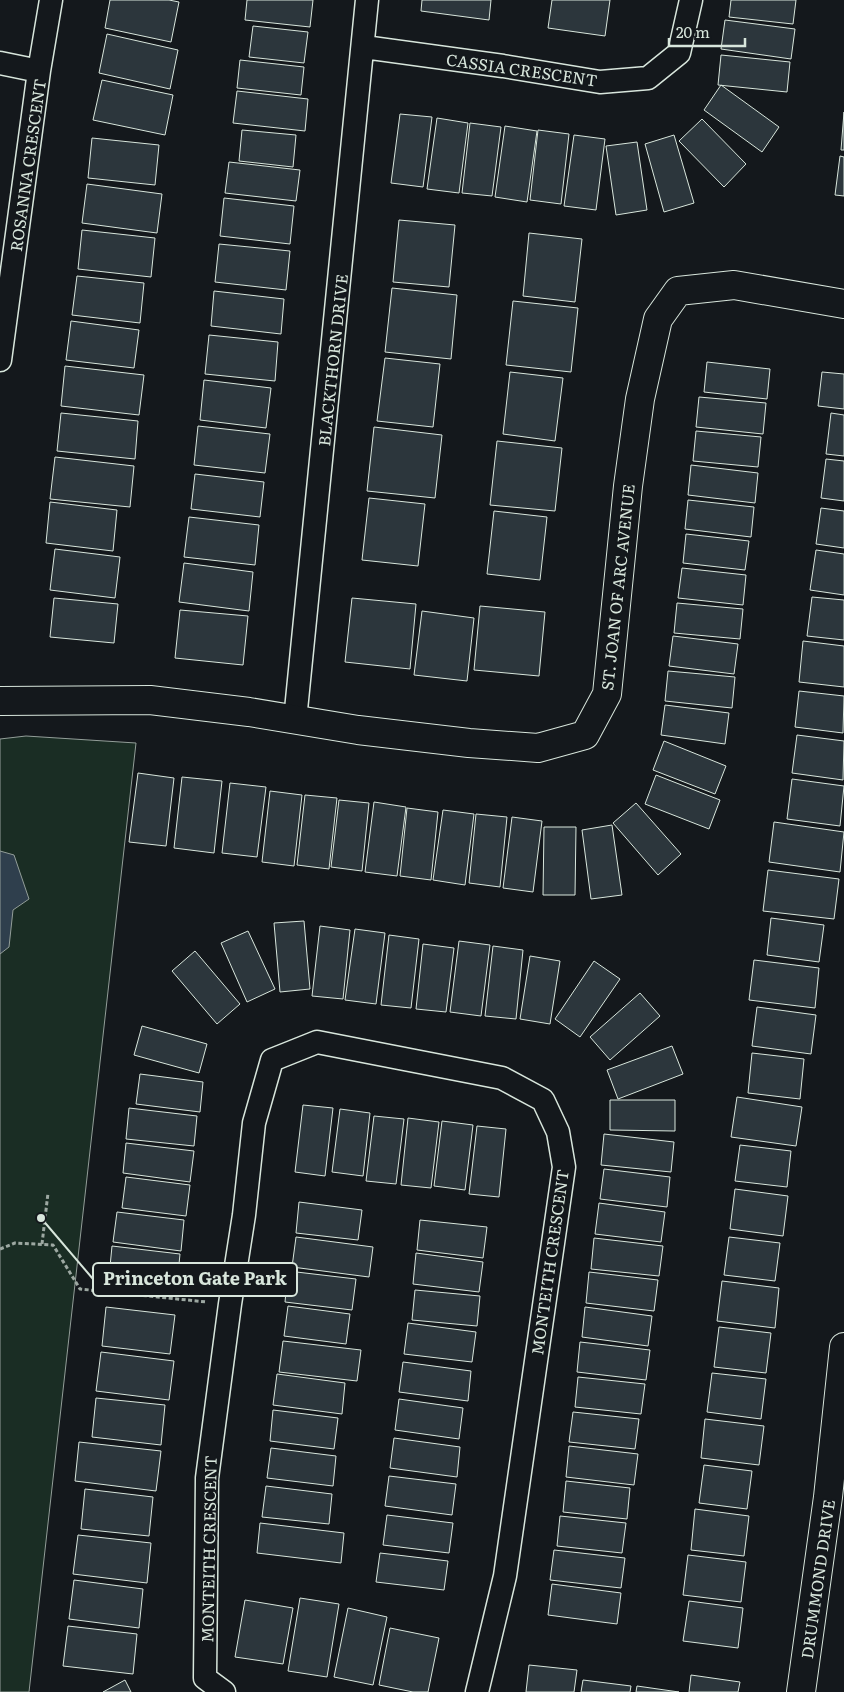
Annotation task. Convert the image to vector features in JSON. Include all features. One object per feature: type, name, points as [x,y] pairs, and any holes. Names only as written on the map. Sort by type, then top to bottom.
[{"type":"street","name":"ROSANNA CRESCENT","points":[[0,360],[39,71],[51,0]]},
{"type":"street","name":"BLACKTHORN DRIVE","points":[[296,720],[364,47],[367,0]]},
{"type":"street","name":"CASSIA CRESCENT","points":[[364,47],[503,66],[600,82],[648,78],[679,53],[691,0]]},
{"type":"street","points":[[0,64],[39,71]]},
{"type":"street","name":"ST. JOAN OF ARC AVENUE","points":[[0,701],[150,700],[469,744],[538,748],[585,734],[607,694],[628,486],[640,399],[658,319],[678,291],[734,285],[844,304]]},
{"type":"street","name":"MONTEITH CRESCENT","points":[[224,1692],[205,1678],[207,1478],[244,1215],[254,1123],[272,1060],[317,1042],[502,1078],[543,1100],[558,1132],[564,1167],[505,1576],[477,1692]]},
{"type":"street","name":"DRUMMOND DRIVE","points":[[801,1692],[836,1498],[844,1347]]},
{"type":"path","points":[[42,1244],[48,1193]]},
{"type":"path","points":[[0,1250],[15,1242],[53,1245],[80,1289],[207,1302]]},
{"type":"green space","points":[[26,736],[136,743],[29,1692],[0,1692],[0,739]]},
{"type":"water","points":[[0,851],[14,855],[29,899],[13,910],[9,947],[0,954]]},
{"type":"building","points":[[110,0],[169,0],[179,2],[171,42],[105,28]]},
{"type":"building","points":[[247,0],[313,0],[310,27],[245,20]]},
{"type":"building","points":[[422,0],[491,0],[489,20],[421,11]]},
{"type":"building","points":[[552,0],[610,0],[605,36],[548,28]]},
{"type":"building","points":[[731,0],[796,0],[793,24],[729,17]]},
{"type":"building","points":[[725,20],[795,29],[791,59],[721,49]]},
{"type":"building","points":[[253,26],[308,32],[304,63],[249,57]]},
{"type":"building","points":[[107,34],[178,50],[170,89],[99,73]]},
{"type":"building","points":[[721,55],[790,62],[787,92],[718,85]]},
{"type":"building","points":[[240,60],[304,67],[301,95],[237,88]]},
{"type":"building","points":[[102,80],[173,95],[165,135],[93,120]]},
{"type":"building","points":[[721,85],[779,127],[762,152],[704,110]]},
{"type":"building","points":[[237,91],[308,99],[305,131],[233,123]]},
{"type":"building","points":[[844,112],[844,150],[841,150]]},
{"type":"building","points":[[400,114],[432,117],[423,187],[391,183]]},
{"type":"building","points":[[437,118],[468,123],[459,193],[427,189]]},
{"type":"building","points":[[702,119],[746,164],[724,187],[679,141]]},
{"type":"building","points":[[470,123],[501,127],[492,196],[462,193]]},
{"type":"building","points":[[505,126],[537,131],[527,202],[495,197]]},
{"type":"building","points":[[242,130],[296,135],[293,167],[239,161]]},
{"type":"building","points":[[538,130],[569,134],[561,204],[530,200]]},
{"type":"building","points":[[574,135],[605,139],[596,210],[564,206]]},
{"type":"building","points":[[674,135],[694,203],[664,212],[645,144]]},
{"type":"building","points":[[92,138],[159,145],[155,185],[88,178]]},
{"type":"building","points":[[637,142],[647,210],[616,215],[606,146]]},
{"type":"building","points":[[840,156],[844,157],[844,196],[835,195]]},
{"type":"building","points":[[229,162],[300,170],[296,201],[225,193]]},
{"type":"building","points":[[87,184],[162,194],[157,233],[82,223]]},
{"type":"building","points":[[224,198],[294,206],[290,244],[220,236]]},
{"type":"building","points":[[399,220],[455,225],[449,287],[393,282]]},
{"type":"building","points":[[82,230],[155,238],[151,277],[78,269]]},
{"type":"building","points":[[529,233],[582,239],[575,302],[523,296]]},
{"type":"building","points":[[219,244],[290,251],[286,290],[215,282]]},
{"type":"building","points":[[77,276],[144,283],[140,323],[72,315]]},
{"type":"building","points":[[392,288],[457,295],[451,359],[385,352]]},
{"type":"building","points":[[214,291],[284,299],[281,334],[211,326]]},
{"type":"building","points":[[513,301],[578,308],[571,372],[506,365]]},
{"type":"building","points":[[71,321],[139,330],[134,368],[66,360]]},
{"type":"building","points":[[209,335],[278,342],[275,381],[205,374]]},
{"type":"building","points":[[385,358],[440,364],[433,427],[377,421]]},
{"type":"building","points":[[707,362],[770,369],[767,399],[704,392]]},
{"type":"building","points":[[65,366],[144,375],[139,415],[61,406]]},
{"type":"building","points":[[510,372],[563,378],[555,441],[503,434]]},
{"type":"building","points":[[822,372],[844,374],[844,409],[818,406]]},
{"type":"building","points":[[204,380],[271,388],[266,428],[200,420]]},
{"type":"building","points":[[699,397],[766,403],[763,434],[696,427]]},
{"type":"building","points":[[61,413],[138,421],[135,459],[57,451]]},
{"type":"building","points":[[831,413],[844,415],[844,456],[826,454]]},
{"type":"building","points":[[198,426],[270,434],[265,473],[194,465]]},
{"type":"building","points":[[374,427],[442,435],[435,498],[367,491]]},
{"type":"building","points":[[696,431],[761,437],[758,467],[693,461]]},
{"type":"building","points":[[497,441],[562,448],[555,511],[490,505]]},
{"type":"building","points":[[55,457],[134,466],[130,507],[50,499]]},
{"type":"building","points":[[826,459],[844,461],[844,501],[821,498]]},
{"type":"building","points":[[691,465],[758,473],[755,503],[688,495]]},
{"type":"building","points":[[195,474],[264,482],[260,517],[191,509]]},
{"type":"building","points":[[369,498],[425,504],[418,566],[362,560]]},
{"type":"building","points":[[688,500],[754,507],[751,537],[685,529]]},
{"type":"building","points":[[50,502],[117,510],[113,551],[46,543]]},
{"type":"building","points":[[821,508],[844,511],[844,548],[816,544]]},
{"type":"building","points":[[494,511],[547,517],[540,580],[487,574]]},
{"type":"building","points":[[189,517],[259,525],[255,565],[184,557]]},
{"type":"building","points":[[686,534],[749,541],[745,570],[683,563]]},
{"type":"building","points":[[55,549],[120,557],[115,598],[50,590]]},
{"type":"building","points":[[816,550],[844,554],[844,595],[810,590]]},
{"type":"building","points":[[184,563],[253,572],[249,611],[179,602]]},
{"type":"building","points":[[682,568],[746,575],[743,605],[678,598]]},
{"type":"building","points":[[812,597],[844,600],[844,640],[807,636]]},
{"type":"building","points":[[54,598],[118,604],[114,643],[50,637]]},
{"type":"building","points":[[352,598],[416,604],[410,669],[345,662]]},
{"type":"building","points":[[677,603],[743,609],[740,639],[674,633]]},
{"type":"building","points":[[480,606],[545,612],[539,676],[474,670]]},
{"type":"building","points":[[180,610],[248,616],[243,665],[175,658]]},
{"type":"building","points":[[422,611],[474,618],[467,681],[414,675]]},
{"type":"building","points":[[673,636],[738,644],[734,674],[669,666]]},
{"type":"building","points":[[803,641],[844,646],[844,687],[799,682]]},
{"type":"building","points":[[668,671],[735,677],[732,708],[665,701]]},
{"type":"building","points":[[799,691],[844,696],[843,733],[795,727]]},
{"type":"building","points":[[665,705],[729,713],[725,744],[661,735]]},
{"type":"building","points":[[797,735],[844,741],[843,780],[792,773]]},
{"type":"building","points":[[664,741],[726,766],[715,794],[653,770]]},
{"type":"building","points":[[138,773],[174,778],[166,846],[129,842]]},
{"type":"building","points":[[656,775],[720,800],[709,829],[645,804]]},
{"type":"building","points":[[182,777],[222,781],[214,853],[174,848]]},
{"type":"building","points":[[792,779],[844,786],[840,826],[787,819]]},
{"type":"building","points":[[230,783],[266,787],[257,857],[222,853]]},
{"type":"building","points":[[270,791],[302,795],[294,866],[262,862]]},
{"type":"building","points":[[305,795],[337,798],[329,869],[297,865]]},
{"type":"building","points":[[339,800],[369,803],[362,871],[331,867]]},
{"type":"building","points":[[374,802],[406,807],[397,876],[365,872]]},
{"type":"building","points":[[636,803],[681,854],[658,875],[613,823]]},
{"type":"building","points":[[407,808],[438,812],[431,880],[400,876]]},
{"type":"building","points":[[443,810],[474,814],[465,885],[433,880]]},
{"type":"building","points":[[476,814],[507,817],[500,887],[469,883]]},
{"type":"building","points":[[512,817],[542,821],[533,892],[503,888]]},
{"type":"building","points":[[774,822],[844,832],[840,872],[769,862]]},
{"type":"building","points":[[612,825],[622,895],[591,899],[582,830]]},
{"type":"building","points":[[544,827],[576,827],[575,895],[543,895]]},
{"type":"building","points":[[768,870],[839,879],[834,919],[763,911]]},
{"type":"building","points":[[771,918],[824,925],[819,962],[767,955]]},
{"type":"building","points":[[304,921],[310,989],[280,992],[274,923]]},
{"type":"building","points":[[320,926],[350,930],[343,999],[312,996]]},
{"type":"building","points":[[355,929],[385,933],[376,1004],[345,1000]]},
{"type":"building","points":[[248,931],[275,989],[247,1002],[221,943]]},
{"type":"building","points":[[389,935],[419,939],[411,1008],[381,1005]]},
{"type":"building","points":[[459,941],[490,945],[481,1016],[450,1012]]},
{"type":"building","points":[[423,944],[454,948],[446,1012],[416,1009]]},
{"type":"building","points":[[493,946],[523,950],[516,1019],[485,1016]]},
{"type":"building","points":[[195,951],[240,1004],[217,1024],[172,971]]},
{"type":"building","points":[[530,956],[560,961],[550,1024],[520,1019]]},
{"type":"building","points":[[754,960],[819,968],[815,1008],[749,1000]]},
{"type":"building","points":[[594,961],[620,979],[580,1037],[555,1019]]},
{"type":"building","points":[[640,993],[660,1016],[610,1060],[590,1037]]},
{"type":"building","points":[[757,1007],[816,1015],[811,1054],[752,1046]]},
{"type":"building","points":[[142,1026],[207,1044],[199,1073],[134,1055]]},
{"type":"building","points":[[672,1046],[683,1074],[618,1099],[607,1070]]},
{"type":"building","points":[[752,1053],[804,1059],[800,1099],[748,1093]]},
{"type":"building","points":[[140,1074],[203,1082],[200,1112],[136,1104]]},
{"type":"building","points":[[737,1097],[802,1107],[796,1146],[731,1137]]},
{"type":"building","points":[[610,1100],[675,1100],[675,1131],[610,1130]]},
{"type":"building","points":[[303,1105],[333,1108],[325,1176],[295,1172]]},
{"type":"building","points":[[129,1108],[197,1116],[194,1146],[126,1139]]},
{"type":"building","points":[[340,1109],[370,1113],[363,1176],[332,1172]]},
{"type":"building","points":[[374,1116],[404,1119],[396,1184],[366,1181]]},
{"type":"building","points":[[408,1118],[439,1122],[431,1188],[401,1185]]},
{"type":"building","points":[[442,1121],[473,1125],[465,1190],[434,1186]]},
{"type":"building","points":[[477,1126],[506,1129],[499,1197],[469,1194]]},
{"type":"building","points":[[604,1134],[674,1142],[671,1172],[601,1165]]},
{"type":"building","points":[[126,1143],[194,1151],[190,1182],[123,1173]]},
{"type":"building","points":[[740,1145],[791,1151],[787,1187],[735,1181]]},
{"type":"building","points":[[604,1169],[670,1177],[667,1207],[600,1199]]},
{"type":"building","points":[[126,1177],[190,1185],[186,1216],[122,1208]]},
{"type":"building","points":[[735,1189],[788,1196],[783,1236],[730,1229]]},
{"type":"building","points":[[299,1202],[362,1210],[358,1240],[296,1233]]},
{"type":"building","points":[[599,1203],[665,1212],[661,1242],[595,1234]]},
{"type":"building","points":[[117,1212],[184,1220],[181,1251],[113,1242]]},
{"type":"building","points":[[420,1220],[487,1227],[483,1258],[417,1250]]},
{"type":"building","points":[[296,1237],[373,1247],[369,1277],[292,1267]]},
{"type":"building","points":[[729,1237],[780,1243],[775,1281],[724,1275]]},
{"type":"building","points":[[594,1238],[663,1246],[659,1276],[591,1269]]},
{"type":"building","points":[[112,1246],[180,1254],[177,1284],[109,1277]]},
{"type":"building","points":[[416,1253],[483,1262],[479,1292],[413,1284]]},
{"type":"building","points":[[288,1271],[356,1279],[352,1310],[285,1302]]},
{"type":"building","points":[[589,1272],[658,1280],[654,1311],[586,1303]]},
{"type":"building","points":[[722,1281],[779,1288],[775,1328],[717,1321]]},
{"type":"building","points":[[415,1290],[480,1296],[477,1326],[412,1320]]},
{"type":"building","points":[[288,1306],[350,1314],[346,1344],[284,1336]]},
{"type":"building","points":[[106,1307],[175,1315],[170,1354],[102,1346]]},
{"type":"building","points":[[585,1307],[652,1316],[648,1346],[582,1337]]},
{"type":"building","points":[[408,1323],[476,1332],[472,1362],[404,1354]]},
{"type":"building","points":[[719,1327],[771,1333],[766,1373],[714,1367]]},
{"type":"building","points":[[283,1341],[361,1350],[357,1381],[279,1372]]},
{"type":"building","points":[[580,1342],[650,1350],[646,1380],[577,1372]]},
{"type":"building","points":[[101,1352],[174,1361],[169,1400],[96,1391]]},
{"type":"building","points":[[403,1362],[471,1371],[468,1401],[399,1392]]},
{"type":"building","points":[[712,1373],[766,1379],[761,1419],[707,1412]]},
{"type":"building","points":[[277,1374],[345,1383],[342,1414],[273,1405]]},
{"type":"building","points":[[578,1377],[645,1384],[641,1414],[575,1407]]},
{"type":"building","points":[[96,1398],[165,1405],[161,1445],[92,1437]]},
{"type":"building","points":[[399,1399],[463,1408],[459,1439],[395,1430]]},
{"type":"building","points":[[273,1410],[338,1418],[334,1449],[270,1441]]},
{"type":"building","points":[[573,1412],[639,1419],[635,1449],[569,1442]]},
{"type":"building","points":[[705,1419],[764,1426],[759,1465],[701,1458]]},
{"type":"building","points":[[394,1438],[460,1447],[457,1477],[390,1468]]},
{"type":"building","points":[[79,1442],[161,1451],[156,1491],[75,1481]]},
{"type":"building","points":[[569,1446],[638,1454],[634,1485],[566,1477]]},
{"type":"building","points":[[271,1448],[336,1456],[333,1486],[267,1478]]},
{"type":"building","points":[[704,1465],[752,1471],[747,1509],[699,1503]]},
{"type":"building","points":[[389,1476],[456,1484],[452,1515],[385,1506]]},
{"type":"building","points":[[566,1481],[630,1488],[627,1519],[563,1512]]},
{"type":"building","points":[[266,1486],[332,1494],[329,1524],[262,1517]]},
{"type":"building","points":[[85,1489],[153,1497],[149,1536],[81,1529]]},
{"type":"building","points":[[695,1509],[749,1516],[744,1556],[691,1550]]},
{"type":"building","points":[[387,1515],[453,1523],[449,1553],[383,1545]]},
{"type":"building","points":[[560,1516],[626,1523],[622,1553],[557,1546]]},
{"type":"building","points":[[260,1523],[344,1533],[341,1563],[257,1553]]},
{"type":"building","points":[[78,1535],[151,1543],[147,1583],[73,1574]]},
{"type":"building","points":[[554,1550],[625,1558],[621,1588],[550,1580]]},
{"type":"building","points":[[380,1553],[448,1561],[444,1590],[376,1582]]},
{"type":"building","points":[[688,1555],[746,1562],[741,1602],[683,1595]]},
{"type":"building","points":[[74,1580],[143,1589],[139,1628],[69,1619]]},
{"type":"building","points":[[552,1584],[621,1593],[617,1624],[548,1615]]},
{"type":"building","points":[[300,1598],[339,1604],[327,1677],[288,1671]]},
{"type":"building","points":[[245,1600],[293,1608],[283,1664],[235,1657]]},
{"type":"building","points":[[689,1601],[743,1608],[738,1648],[683,1641]]},
{"type":"building","points":[[348,1608],[387,1617],[373,1685],[334,1677]]},
{"type":"building","points":[[68,1626],[137,1634],[133,1674],[63,1666]]},
{"type":"building","points":[[390,1628],[439,1638],[428,1692],[413,1692],[379,1685]]},
{"type":"building","points":[[529,1665],[577,1670],[574,1692],[526,1692]]},
{"type":"building","points":[[691,1675],[740,1682],[738,1692],[689,1692]]},
{"type":"building","points":[[125,1680],[131,1692],[103,1692]]},
{"type":"building","points":[[583,1680],[631,1686],[630,1692],[581,1692]]},
{"type":"building","points":[[637,1686],[679,1692],[636,1692]]},
{"type":"place","name":"Princeton Gate Park","points":[[41,1218]]}]
